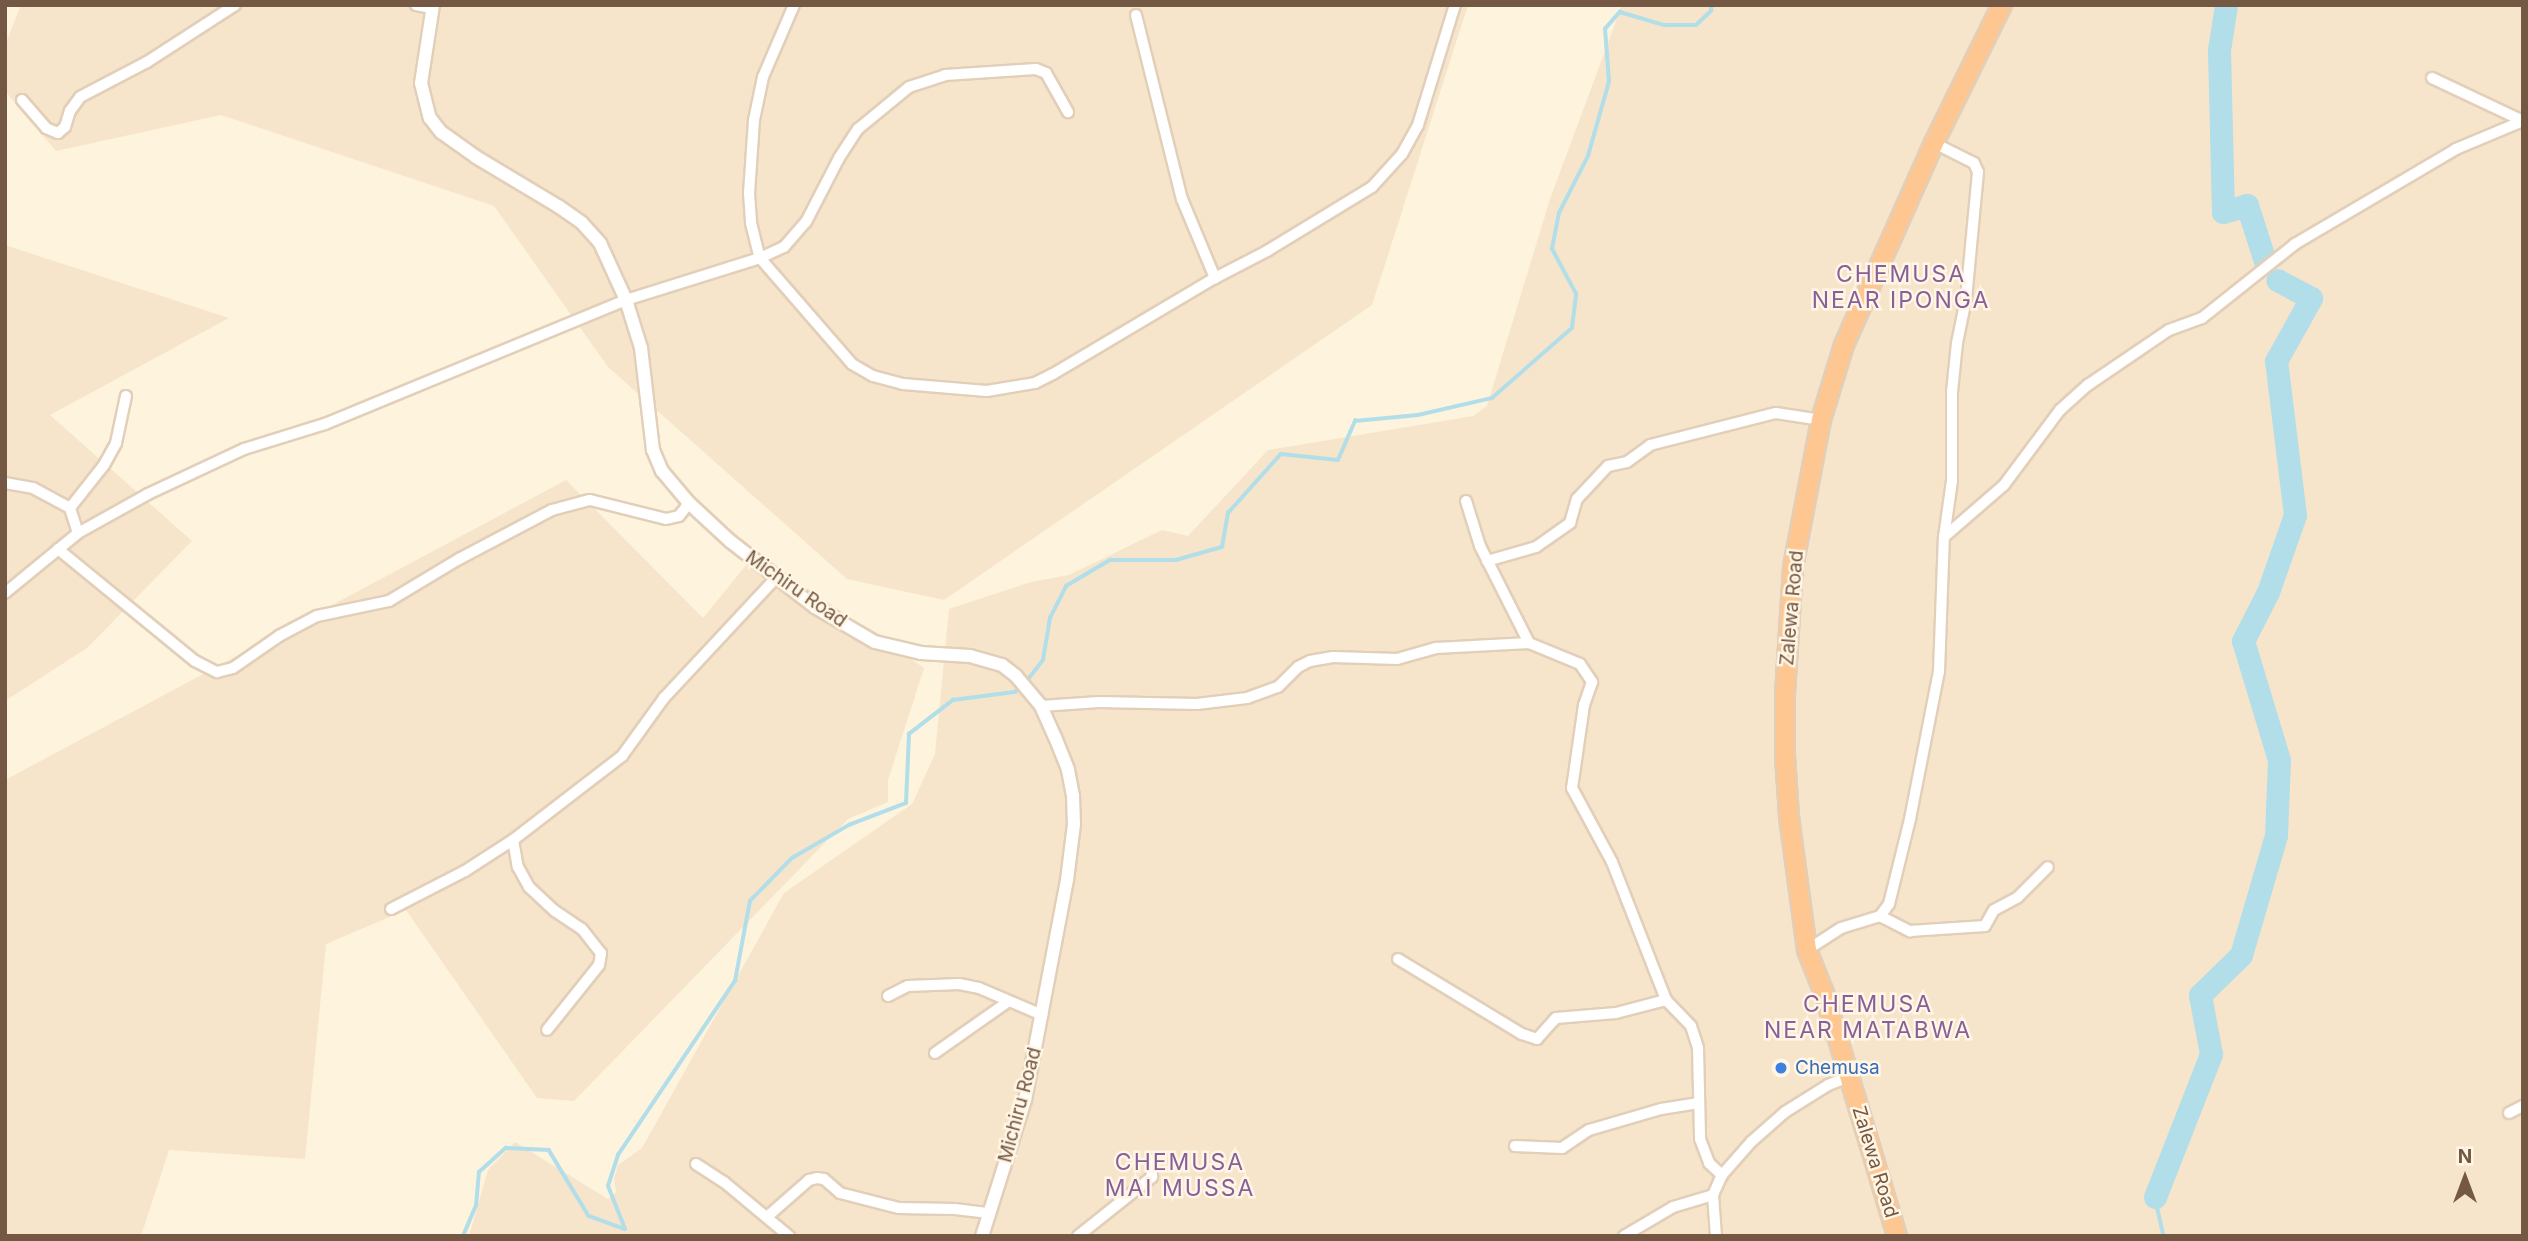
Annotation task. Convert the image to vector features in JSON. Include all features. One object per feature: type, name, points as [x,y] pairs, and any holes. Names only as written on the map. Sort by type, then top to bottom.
[{"type":"highway","name":"Zalewa Road","points":[[1897,1236],[1807,950],[1789,816],[1785,694],[1793,566],[1821,420],[1844,345],[1934,143],[2002,5]]},
{"type":"street","points":[[22,100],[46,128],[58,133],[65,127],[70,111],[80,97],[147,61],[235,5]]},
{"type":"street","points":[[416,5],[433,7]]},
{"type":"street","points":[[793,5],[763,76],[754,120],[749,193],[751,223],[760,258],[852,364],[883,380],[988,391],[1035,383],[1215,278],[1267,251],[1372,187],[1390,170],[1418,125],[1455,5]]},
{"type":"street","name":"Michiru Road","points":[[433,7],[422,83],[430,118],[441,132],[476,157],[582,223],[600,243],[626,300],[640,348],[653,450],[662,471],[689,503],[730,541],[815,607],[888,646],[970,656],[1002,665],[1016,676],[1041,706],[1068,770],[1074,824],[1060,923],[1025,1100],[982,1236]]},
{"type":"street","points":[[1136,15],[1182,198],[1215,278]]},
{"type":"street","points":[[5,593],[78,533],[148,494],[244,449],[325,424],[626,300],[760,258],[784,247],[794,238],[858,129],[909,87],[944,75],[1036,69],[1046,73],[1068,112]]},
{"type":"street","points":[[2432,78],[2523,121]]},
{"type":"street","points":[[1944,537],[2004,485],[2060,410],[2088,385],[2169,330],[2202,318],[2295,244],[2456,149],[2523,121]]},
{"type":"street","points":[[1807,950],[1841,929],[1880,916],[1888,904],[1907,831],[1938,671],[1944,537],[1951,481],[1955,356],[1966,299],[1978,172],[1974,163],[1934,143]]},
{"type":"street","points":[[70,508],[104,465],[116,443],[126,396]]},
{"type":"street","points":[[1487,561],[1536,547],[1570,523],[1577,499],[1608,466],[1627,462],[1650,445],[1776,413],[1821,420]]},
{"type":"street","points":[[5,483],[33,488],[70,508],[78,533]]},
{"type":"street","points":[[58,549],[195,661],[217,671],[233,668],[279,636],[317,616],[389,601],[552,510],[590,500],[666,519],[679,516],[689,503]]},
{"type":"street","points":[[1466,501],[1487,561],[1529,643]]},
{"type":"street","points":[[391,909],[465,871],[513,840],[622,756],[664,698],[777,577]]},
{"type":"street","points":[[1041,706],[1099,702],[1197,704],[1247,698],[1270,692],[1298,667],[1321,659],[1397,659],[1436,648],[1529,643],[1580,664],[1590,675],[1592,682],[1584,705],[1572,788],[1612,862],[1666,1000],[1685,1017],[1694,1034],[1700,1139],[1709,1163],[1722,1175]]},
{"type":"street","points":[[513,840],[518,867],[529,887],[555,911],[582,929],[601,953],[599,965],[547,1030]]},
{"type":"street","points":[[1880,916],[1910,931],[1985,926],[1994,910],[2018,897],[2048,867]]},
{"type":"street","points":[[1398,960],[1522,1034],[1537,1039],[1556,1018],[1616,1013],[1666,1000]]},
{"type":"street","points":[[888,996],[898,989],[938,983],[979,988],[1042,1015]]},
{"type":"street","points":[[935,1052],[1009,1001]]},
{"type":"street","points":[[1716,1236],[1713,1195],[1722,1175],[1751,1142],[1785,1112],[1828,1085],[1849,1077]]},
{"type":"street","points":[[1515,1146],[1562,1148],[1589,1130],[1661,1109],[1699,1102]]},
{"type":"street","points":[[2510,1112],[2523,1105]]},
{"type":"street","points":[[1078,1236],[1152,1177],[1151,1160]]},
{"type":"street","points":[[696,1164],[768,1216],[789,1236]]},
{"type":"street","points":[[768,1216],[809,1180],[817,1178],[824,1179],[840,1193],[899,1208],[955,1209],[989,1213]]},
{"type":"street","points":[[1623,1236],[1673,1207],[1713,1195]]},
{"type":"shaded area","points":[[21,5],[1468,5],[1372,305],[944,600],[847,579],[608,367],[494,206],[221,115],[56,151],[5,91],[5,45]]},
{"type":"shaded area","points":[[1622,5],[2523,5],[2523,1236],[469,1236],[488,1170],[515,1142],[608,1199],[616,1192],[614,1179],[618,1165],[642,1148],[784,893],[912,804],[935,754],[949,609],[1031,582],[1069,575],[1162,530],[1188,536],[1268,450],[1473,416],[1487,406],[1550,199]]},
{"type":"shaded area","points":[[5,245],[229,318],[50,415],[192,541],[87,648],[5,701]]},
{"type":"shaded area","points":[[566,480],[703,618],[756,553],[924,668],[888,780],[888,802],[848,819],[574,1101],[537,1098],[406,910],[326,944],[305,1159],[169,1150],[141,1236],[5,1236],[5,780]]},
{"type":"waterway","points":[[1029,678],[1043,660],[1050,618],[1066,586],[1110,560],[1176,560],[1222,547],[1228,513],[1281,454],[1338,460],[1355,421],[1418,415],[1492,398],[1572,328],[1576,294],[1552,249],[1559,213],[1588,156],[1609,82],[1605,29],[1620,12],[1664,25],[1696,25],[1711,11],[1711,5]]},
{"type":"waterway","points":[[2226,5],[2219,50],[2223,212],[2247,205],[2265,261]]},
{"type":"waterway","points":[[2155,1197],[2211,1054],[2200,995],[2241,955],[2276,835],[2279,760],[2243,641],[2268,592],[2295,515],[2276,361],[2311,298],[2277,280]]},
{"type":"waterway","points":[[463,1236],[476,1206],[479,1172],[506,1148],[549,1150],[589,1216],[625,1229],[608,1186],[618,1155],[735,981],[750,901],[792,858],[849,825],[906,803],[909,734],[953,700],[1015,692],[1021,687]]},
{"type":"waterway","points":[[2155,1197],[2164,1236]]},
{"type":"place","name":"Chemusa","points":[[1781,1068]]},
{"type":"district","name":"CHEMUSA NEAR IPONGA","points":[[1901,287]]},
{"type":"district","name":"CHEMUSA NEAR MATABWA","points":[[1868,1017]]},
{"type":"district","name":"CHEMUSA MAI MUSSA","points":[[1180,1175]]}]
